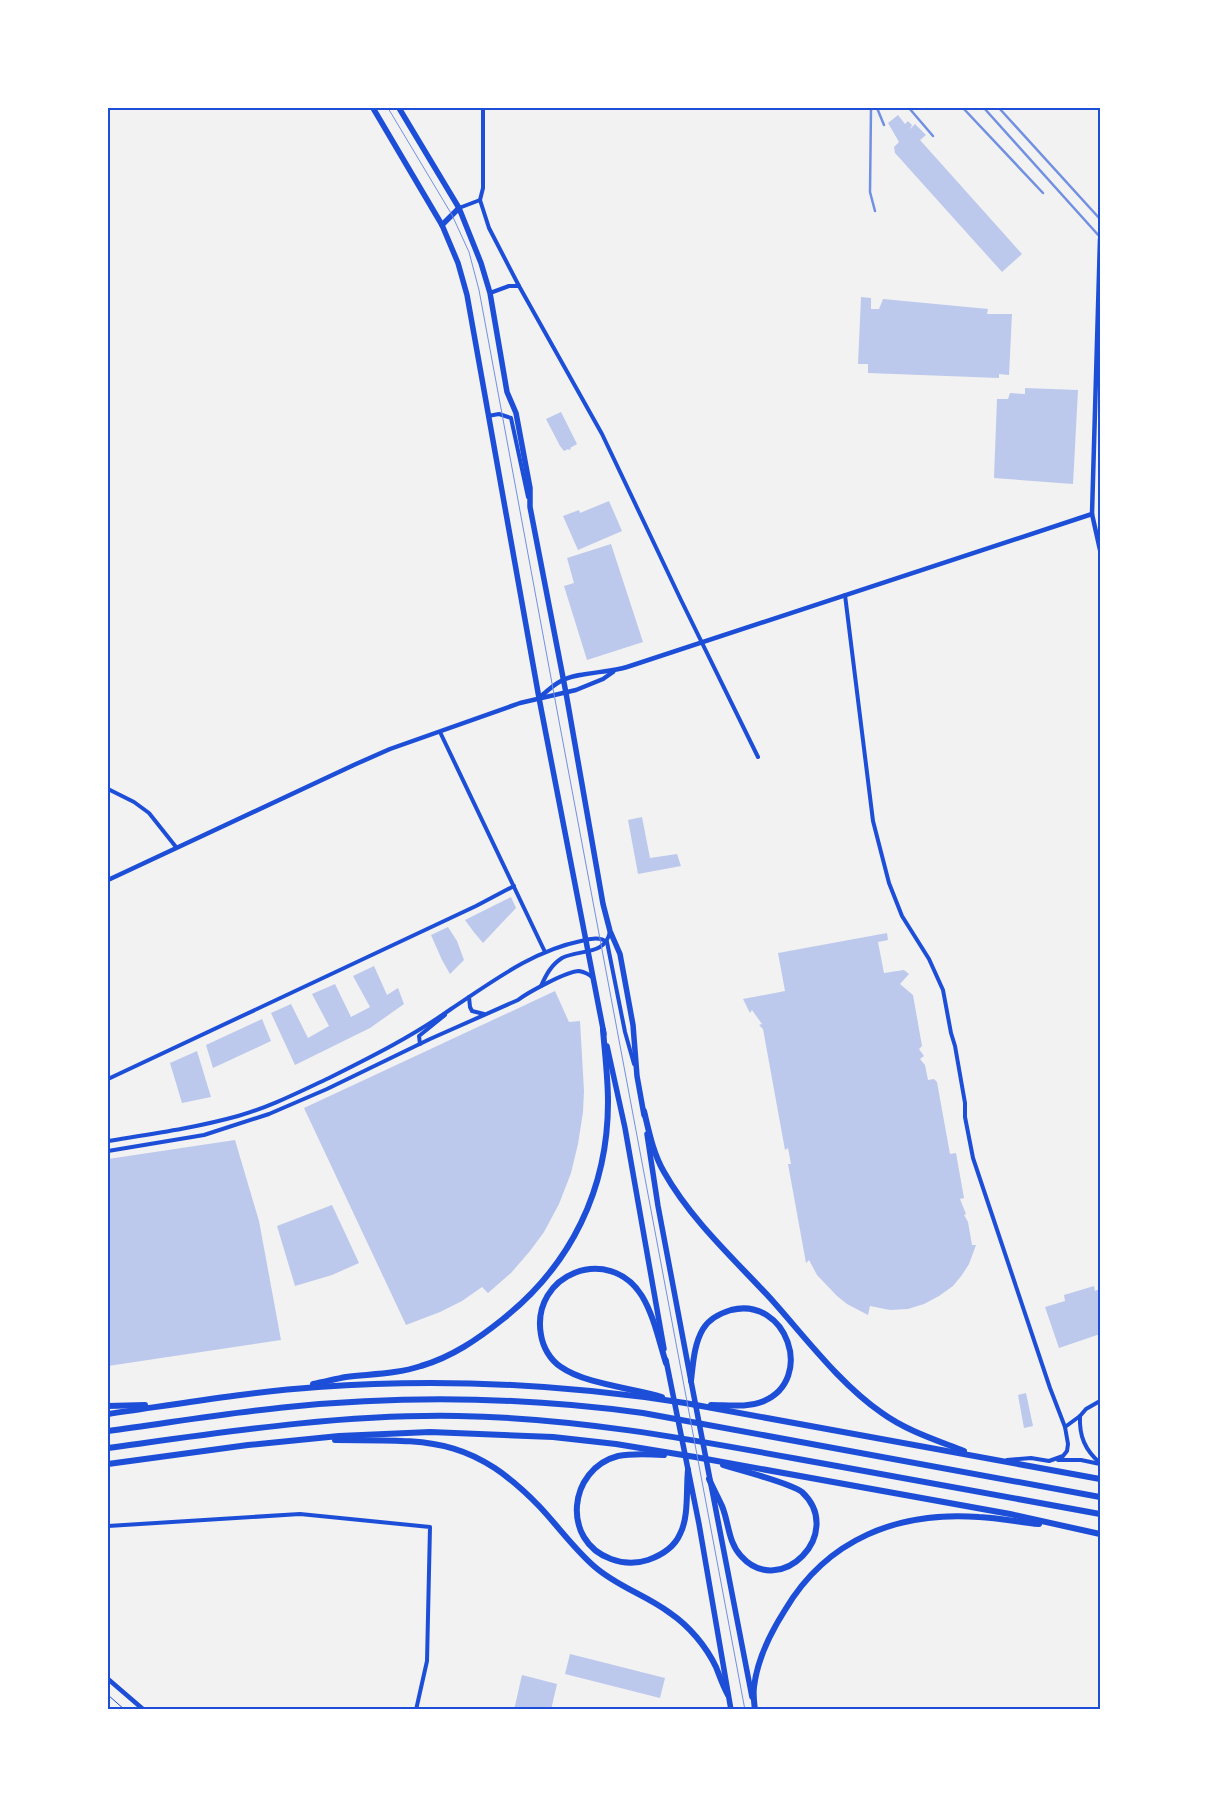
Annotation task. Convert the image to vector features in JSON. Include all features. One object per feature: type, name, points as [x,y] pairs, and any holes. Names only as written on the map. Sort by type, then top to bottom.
[{"type":"highway","points":[[277,1391],[345,1378],[402,1371],[435,1361],[471,1343],[535,1291],[551,1272],[577,1232],[592,1197],[602,1164],[608,1104],[603,1030]]},
{"type":"highway","points":[[644,1111],[656,1154],[672,1186],[687,1207],[830,1366],[862,1397],[897,1424],[979,1457]]},
{"type":"highway","points":[[666,1363],[653,1322],[642,1296],[636,1287],[621,1275],[601,1269],[590,1269],[568,1275],[556,1285],[546,1298],[540,1320],[542,1339],[552,1358],[560,1366],[580,1376],[686,1404],[730,1408],[998,1461],[1100,1479]]},
{"type":"highway","points":[[690,1381],[698,1341],[709,1322],[724,1312],[736,1309],[756,1310],[774,1320],[786,1335],[790,1346],[791,1358],[787,1378],[774,1395],[764,1401],[730,1408]]},
{"type":"highway","points":[[108,1414],[277,1391],[356,1385],[448,1382],[639,1393]]},
{"type":"highway","points":[[108,1431],[287,1407],[416,1399],[500,1400],[567,1404],[643,1413],[1100,1497]]},
{"type":"highway","points":[[108,1406],[179,1404]]},
{"type":"highway","points":[[108,1448],[295,1423],[350,1418],[418,1416],[539,1419],[646,1432],[1100,1514]]},
{"type":"highway","points":[[108,1464],[296,1439],[382,1433],[463,1432],[580,1439],[650,1452],[695,1457],[741,1468],[1010,1514],[1100,1534]]},
{"type":"highway","points":[[296,1439],[417,1441],[452,1447],[484,1460],[519,1486],[600,1572],[623,1587],[655,1603],[685,1626],[708,1654],[728,1695]]},
{"type":"highway","points":[[650,1452],[618,1456],[605,1462],[596,1468],[582,1486],[576,1509],[577,1521],[587,1542],[596,1552],[604,1557],[627,1564],[641,1562],[671,1547],[681,1533],[684,1524],[688,1470]]},
{"type":"highway","points":[[709,1479],[722,1507],[733,1545],[745,1559],[761,1568],[775,1570],[797,1562],[809,1549],[816,1528],[815,1516],[808,1500],[797,1489],[741,1468]]},
{"type":"highway","points":[[754,1710],[754,1688],[759,1666],[781,1616],[798,1589],[818,1567],[850,1542],[877,1529],[926,1518],[979,1517],[1067,1527]]},
{"type":"main road","points":[[373,108],[442,225],[458,263],[467,295],[539,698],[603,1030],[628,1147],[731,1710]]},
{"type":"main road","points":[[399,108],[459,208],[481,263],[490,293],[507,392],[516,413],[530,484],[530,507],[566,693],[603,904],[610,932],[620,954],[633,1025],[637,1076],[658,1206],[754,1710]]},
{"type":"main road","points":[[442,225],[459,208]]},
{"type":"street","points":[[483,108],[483,188],[480,200],[489,228],[518,286],[602,434],[758,757]]},
{"type":"street","points":[[459,208],[480,200]]},
{"type":"street","points":[[1100,239],[1092,514],[1100,550]]},
{"type":"street","points":[[490,293],[518,286]]},
{"type":"street","points":[[488,416],[498,414],[511,418],[530,507]]},
{"type":"street","points":[[539,698],[563,680],[614,671],[1092,514]]},
{"type":"street","points":[[845,595],[873,821],[886,873],[902,916],[930,959],[943,990],[951,1034],[956,1046],[965,1103],[965,1117],[973,1158],[1050,1388],[1065,1427],[1068,1444],[1067,1451],[1056,1460]]},
{"type":"street","points":[[108,880],[390,749],[520,703],[566,693],[602,679],[614,671]]},
{"type":"street","points":[[440,732],[545,952]]},
{"type":"street","points":[[108,789],[134,802],[149,813],[176,848]]},
{"type":"street","points":[[108,1079],[514,886]]},
{"type":"street","points":[[610,932],[607,942],[637,1076]]},
{"type":"street","points":[[108,1141],[202,1125],[266,1107],[360,1062],[450,1010],[510,969],[545,952],[586,940],[602,938],[607,942]]},
{"type":"street","points":[[541,986],[548,972],[559,961],[568,956],[588,952],[607,942]]},
{"type":"street","points":[[108,1150],[204,1135],[242,1124],[328,1089],[420,1044],[518,1000],[541,986],[577,971],[588,974],[593,978]]},
{"type":"street","points":[[469,997],[472,1011],[488,1014]]},
{"type":"street","points":[[420,1044],[419,1036],[450,1010]]},
{"type":"street","points":[[1065,1427],[1086,1409],[1100,1401]]},
{"type":"street","points":[[1080,1416],[1083,1441],[1090,1454],[1100,1463]]},
{"type":"street","points":[[998,1461],[1031,1458],[1042,1460],[1081,1460],[1100,1463]]},
{"type":"street","points":[[108,1526],[300,1514],[430,1527],[427,1661],[416,1710]]},
{"type":"street","points":[[108,1679],[144,1710]]},
{"type":"path","points":[[108,1695],[125,1710]]},
{"type":"building","points":[[898,115],[905,124],[908,121],[912,125],[910,129],[915,124],[926,135],[920,140],[1022,254],[1002,272],[895,153],[894,147],[899,142],[888,123]]},
{"type":"building","points":[[861,297],[871,298],[871,309],[879,309],[883,299],[988,309],[987,314],[1012,314],[1009,375],[999,374],[999,378],[868,373],[868,364],[858,364]]},
{"type":"building","points":[[1025,388],[1078,390],[1073,484],[994,478],[997,399],[1008,399],[1010,393],[1025,394]]},
{"type":"building","points":[[561,412],[577,444],[571,449],[564,451],[546,419]]},
{"type":"building","points":[[609,501],[622,531],[578,550],[563,516],[579,510],[580,513]]},
{"type":"building","points":[[611,544],[643,642],[587,660],[564,586],[574,583],[567,558]]},
{"type":"building","points":[[642,817],[650,858],[677,854],[681,866],[638,874],[628,820]]},
{"type":"building","points":[[511,897],[516,908],[483,943],[465,920]]},
{"type":"building","points":[[448,927],[457,941],[464,960],[450,974],[431,935]]},
{"type":"building","points":[[887,933],[888,940],[878,942],[884,973],[904,970],[909,974],[900,984],[913,995],[922,1046],[919,1049],[924,1056],[920,1059],[925,1065],[928,1080],[934,1079],[937,1082],[950,1154],[956,1153],[964,1198],[960,1199],[966,1214],[964,1215],[968,1222],[972,1245],[976,1245],[969,1264],[962,1275],[953,1286],[939,1296],[924,1304],[908,1309],[890,1310],[870,1306],[868,1315],[847,1304],[837,1296],[817,1275],[809,1260],[806,1263],[788,1164],[791,1164],[788,1148],[785,1150],[763,1029],[759,1025],[762,1024],[752,1010],[750,1013],[743,999],[785,991],[778,953]]},
{"type":"building","points":[[374,966],[387,995],[398,988],[404,1004],[370,1028],[295,1065],[271,1013],[291,1004],[308,1038],[329,1026],[312,994],[335,984],[351,1017],[370,1007],[353,976]]},
{"type":"building","points":[[555,991],[569,1022],[580,1021],[584,1091],[578,1144],[571,1173],[559,1204],[544,1232],[530,1251],[511,1273],[488,1293],[482,1287],[462,1301],[440,1312],[406,1325],[304,1108]]},
{"type":"building","points":[[262,1019],[271,1041],[213,1068],[206,1045]]},
{"type":"building","points":[[197,1051],[211,1097],[182,1103],[170,1063]]},
{"type":"building","points":[[235,1140],[259,1221],[281,1340],[108,1366],[108,1159]]},
{"type":"building","points":[[332,1205],[359,1263],[332,1275],[295,1286],[277,1226]]},
{"type":"building","points":[[1094,1286],[1095,1291],[1100,1289],[1100,1334],[1059,1348],[1045,1307],[1065,1301],[1064,1295]]},
{"type":"building","points":[[1026,1393],[1033,1426],[1024,1428],[1018,1395]]},
{"type":"building","points":[[570,1654],[665,1678],[660,1698],[565,1674]]},
{"type":"building","points":[[522,1675],[557,1684],[551,1710],[514,1710]]},
{"type":"tram line","points":[[388,108],[452,215],[469,252],[479,290],[745,1710]]},
{"type":"railway","points":[[871,108],[870,192],[875,211]]},
{"type":"railway","points":[[877,108],[884,125]]},
{"type":"railway","points":[[909,108],[933,136]]},
{"type":"railway","points":[[963,108],[1043,193]]},
{"type":"railway","points":[[984,108],[1100,237]]},
{"type":"railway","points":[[999,108],[1100,219]]}]
